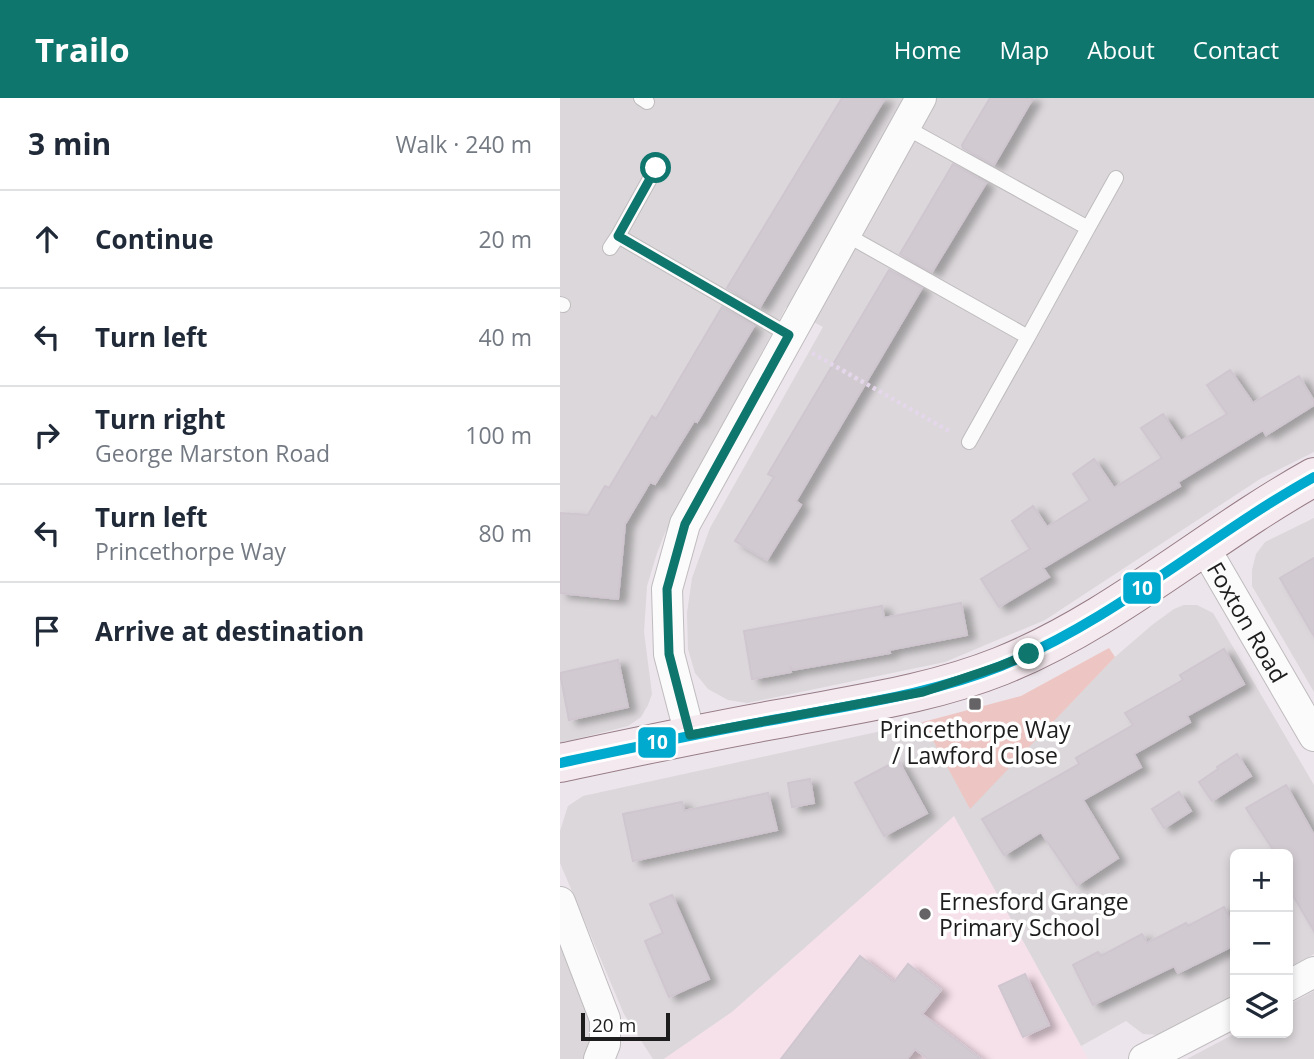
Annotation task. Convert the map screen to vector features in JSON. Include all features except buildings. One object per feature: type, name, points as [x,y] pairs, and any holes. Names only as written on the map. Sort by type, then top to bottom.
[{"type":"street","points":[[690,735],[669,654],[667,589],[685,524],[921,98]]},
{"type":"street","points":[[560,763],[690,735],[923,692],[1000,666],[1080,627],[1273,500],[1314,477]]},
{"type":"street","name":"Foxton Road","points":[[1203,545],[1314,736]]},
{"type":"street","points":[[560,902],[606,1020],[605,1044],[599,1059]]},
{"type":"street","points":[[1293,983],[1314,972]]},
{"type":"street","points":[[1144,1059],[1230,1016]]},
{"type":"lane","points":[[905,127],[1088,228]]},
{"type":"lane","points":[[656,168],[614,242],[788,337]]},
{"type":"lane","points":[[968,442],[1116,178]]},
{"type":"lane","points":[[845,234],[1028,337]]},
{"type":"path","points":[[788,337],[968,442]]},
{"type":"shaded area","points":[[560,98],[1314,98],[1314,452],[1260,479],[1045,620],[945,662],[747,703],[728,700],[708,689],[695,673],[688,649],[687,613],[692,578],[710,528],[823,327],[786,307],[665,533],[657,553],[647,586],[644,632],[652,694],[648,705],[641,717],[628,726],[560,743]]},
{"type":"shaded area","points":[[1314,518],[1314,692],[1252,586],[1252,570],[1256,554],[1265,542]]},
{"type":"shaded area","points":[[1184,605],[1197,605],[1213,613],[1314,785],[1314,954],[1293,965],[1293,849],[1230,849],[1230,998],[1159,1035],[1143,1034],[1126,1021],[1081,1046],[954,817],[732,1012],[664,1059],[653,1059],[624,1014],[560,863],[560,831],[568,806],[583,796],[923,722],[970,808],[1115,657],[1174,609]]},
{"type":"shaded area","points":[[1109,648],[1115,657],[970,809],[923,722],[1021,696]]},
{"type":"shaded area","name":"Ernesford Grange Primary School","points":[[954,816],[1088,1059],[664,1059],[732,1012]]},
{"type":"shaded area","points":[[560,935],[597,1035],[586,1059],[560,1059]]},
{"type":"shaded area","points":[[1314,991],[1314,1059],[1187,1059],[1230,1036],[1293,1038],[1293,1002]]},
{"type":"transit line","name":"10","points":[[560,763],[894,697],[975,676],[1082,626],[1314,477]]},
{"type":"place","name":"Princethorpe Way / Lawford Close","points":[[975,704]]},
{"type":"place","name":"Ernesford Grange Primary School","points":[[925,914]]},
{"type":"route","points":[[656,168],[618,236],[789,335],[685,524],[667,589],[669,654],[690,735],[923,692],[1029,654]]}]
